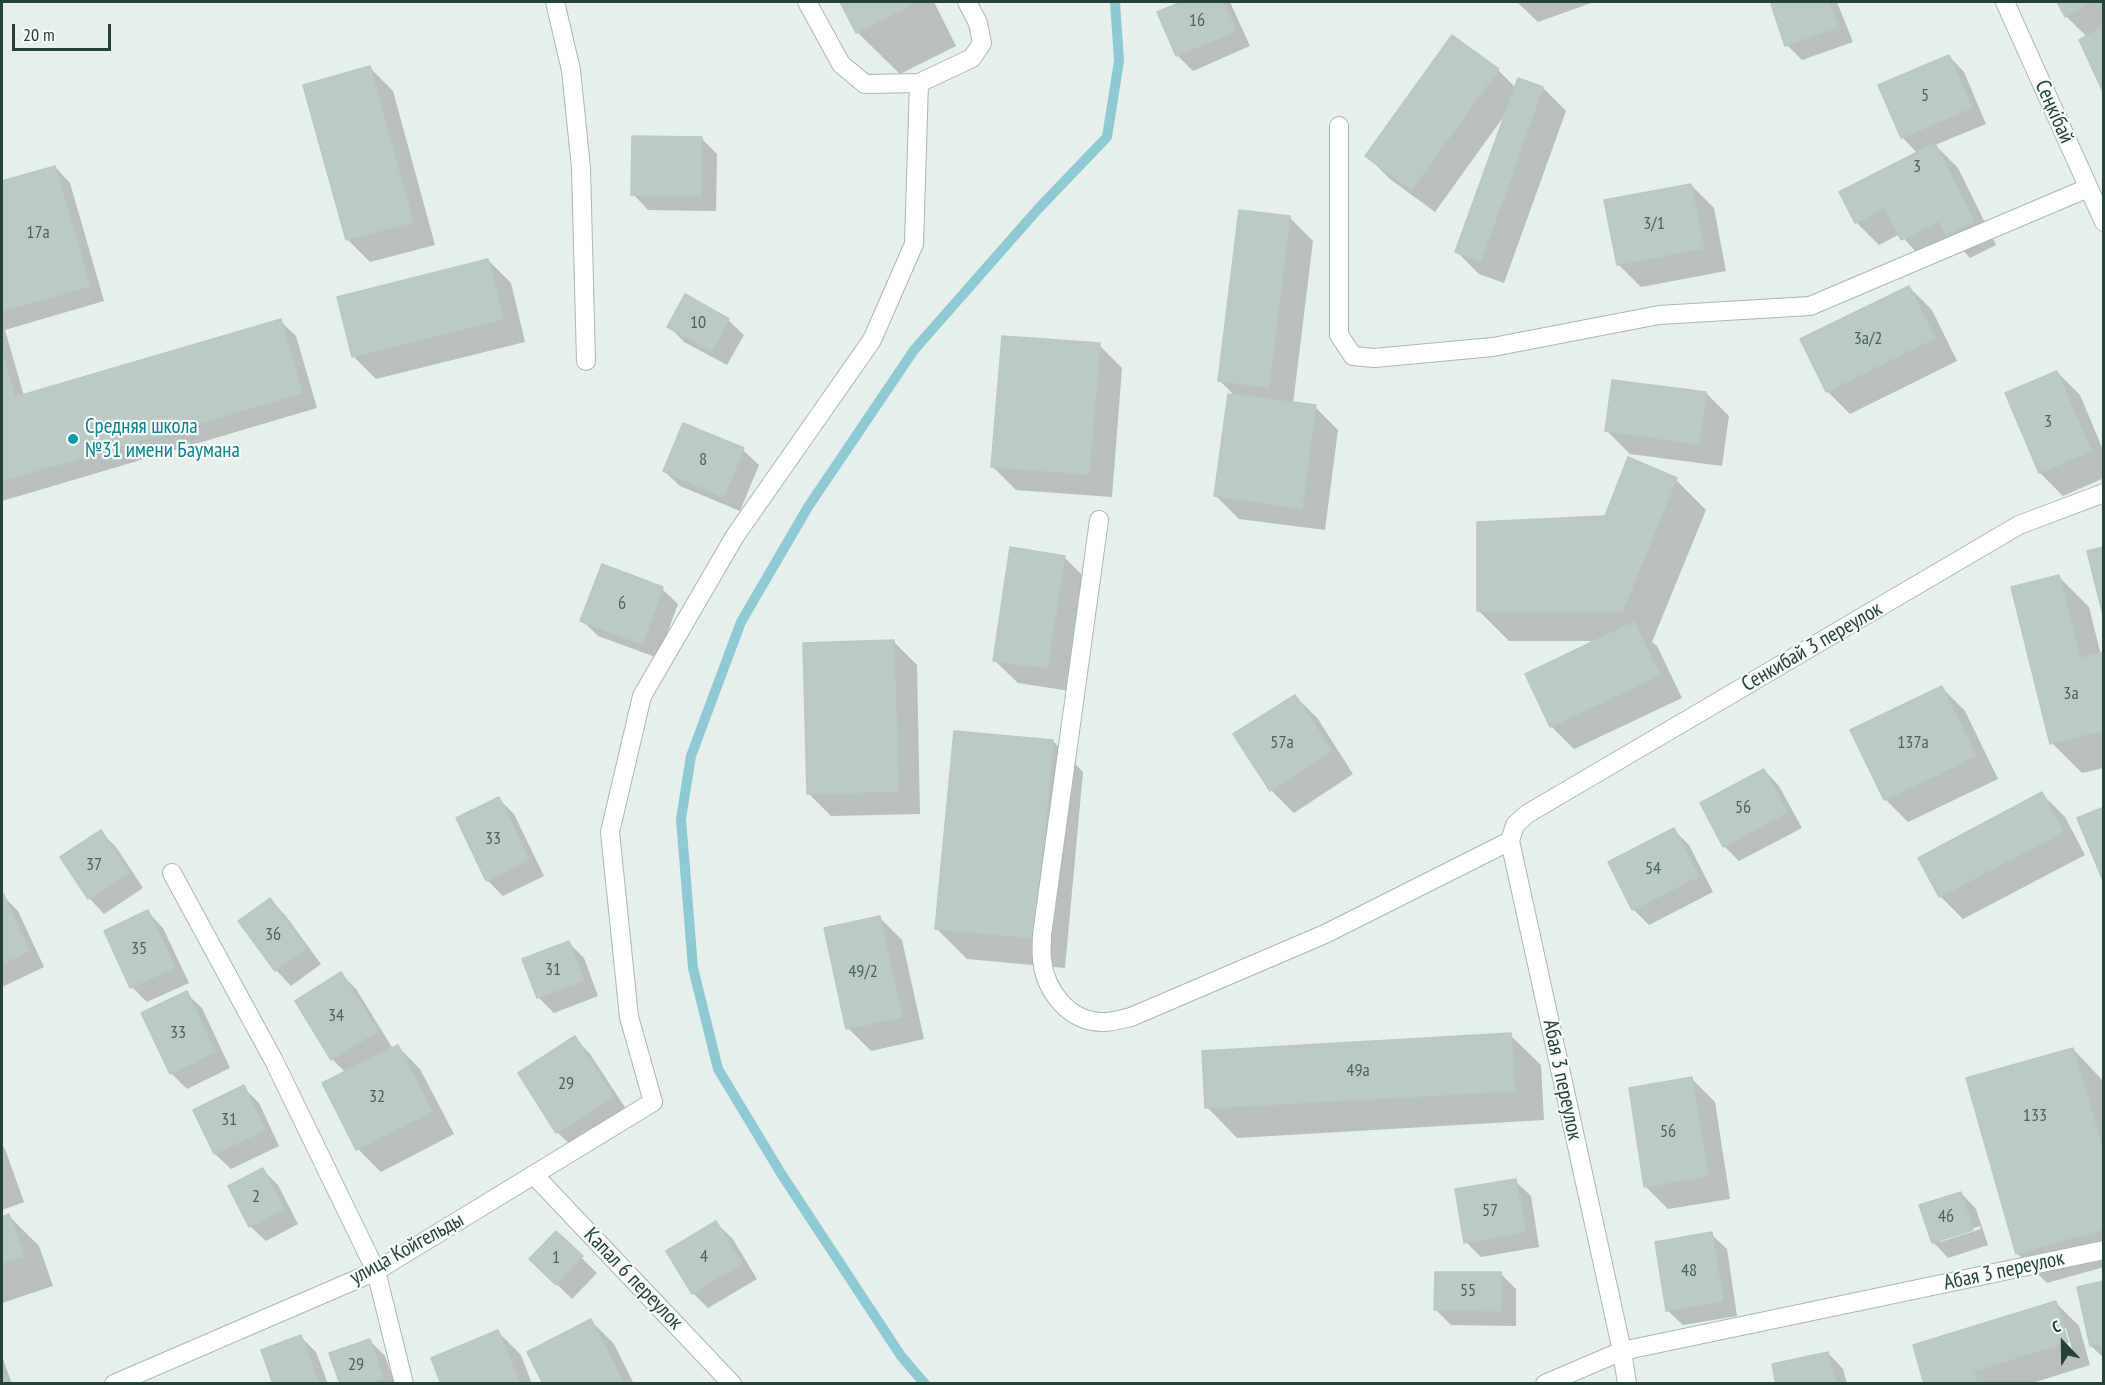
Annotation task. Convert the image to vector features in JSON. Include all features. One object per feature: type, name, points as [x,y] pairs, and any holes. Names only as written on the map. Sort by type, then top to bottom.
[{"type":"street","points":[[555,2],[571,70],[581,168],[586,361]]},
{"type":"street","points":[[807,2],[841,64],[865,84],[920,83],[972,58],[982,43],[978,24],[967,2]]},
{"type":"street","name":"Сеңкібай","points":[[2005,2],[2103,222]]},
{"type":"street","name":"улица Койгельды","points":[[114,1383],[376,1271],[653,1102],[629,1017],[610,832],[642,696],[735,536],[872,340],[914,244],[920,83]]},
{"type":"street","points":[[1339,126],[1339,335],[1353,356],[1374,358],[1493,347],[1659,315],[1810,306],[2088,188]]},
{"type":"street","name":"Сенкибай 3 переулок","points":[[1510,841],[1515,825],[1527,814],[2019,525],[2103,493]]},
{"type":"street","points":[[1099,520],[1042,935],[1041,960],[1049,984],[1059,1002],[1078,1017],[1102,1022],[1131,1017],[1325,934],[1510,841]]},
{"type":"street","name":"Абая 3 переулок","points":[[1510,841],[1622,1351],[1627,1383]]},
{"type":"street","points":[[172,873],[274,1062],[376,1271],[404,1383]]},
{"type":"street","name":"Капал 6 переулок","points":[[534,1175],[732,1383]]},
{"type":"street","name":"Абая 3 переулок","points":[[1545,1383],[1622,1351],[2103,1250]]},
{"type":"building","points":[[840,2],[914,2],[915,3],[856,33]]},
{"type":"building","points":[[1181,2],[1224,2],[1236,31],[1176,56],[1157,12]]},
{"type":"building","points":[[1829,2],[1838,27],[1785,46],[1771,4]]},
{"type":"building","points":[[2057,2],[2090,2],[2065,17]]},
{"type":"building","points":[[2104,26],[2104,94],[2079,40]]},
{"type":"building","points":[[1452,35],[1499,69],[1411,190],[1365,156]]},
{"type":"building","points":[[1949,55],[1972,108],[1901,138],[1878,85]]},
{"type":"building","points":[[370,66],[413,222],[346,240],[303,85]]},
{"type":"building","points":[[1518,78],[1543,87],[1481,261],[1455,252]]},
{"type":"building","points":[[632,136],[702,137],[701,196],[631,195]]},
{"type":"building","points":[[1935,143],[1974,221],[1946,236],[1939,221],[1901,240],[1885,208],[1855,223],[1839,192]]},
{"type":"building","points":[[55,166],[90,286],[2,311],[2,181]]},
{"type":"building","points":[[1691,184],[1704,248],[1617,265],[1604,200]]},
{"type":"building","points":[[1239,210],[1290,216],[1269,387],[1218,381]]},
{"type":"building","points":[[488,259],[503,319],[352,357],[337,297]]},
{"type":"building","points":[[1909,286],[1935,338],[1826,392],[1800,339]]},
{"type":"building","points":[[685,294],[729,319],[712,351],[667,327]]},
{"type":"building","name":"Средняя школа №31 имени Баумана","points":[[281,319],[302,393],[2,481],[2,352],[15,397]]},
{"type":"building","points":[[1002,336],[1100,343],[1089,474],[991,467]]},
{"type":"building","points":[[2057,371],[2091,451],[2039,473],[2005,393]]},
{"type":"building","points":[[1612,380],[1706,392],[1699,444],[1605,431]]},
{"type":"building","points":[[1228,394],[1316,405],[1302,508],[1214,496]]},
{"type":"building","points":[[683,423],[744,448],[724,497],[663,471]]},
{"type":"building","points":[[1628,457],[1677,478],[1622,612],[1477,611],[1477,522],[1605,516]]},
{"type":"building","points":[[1010,547],[1065,556],[1047,668],[993,661]]},
{"type":"building","points":[[2104,547],[2104,619],[2087,551]]},
{"type":"building","points":[[602,564],[663,587],[642,644],[580,621]]},
{"type":"building","points":[[2059,575],[2080,658],[2104,652],[2104,730],[2050,744],[2011,587]]},
{"type":"building","points":[[1634,622],[1660,675],[1550,727],[1525,674]]},
{"type":"building","points":[[894,640],[898,791],[807,794],[803,643]]},
{"type":"building","points":[[1942,686],[1976,756],[1884,800],[1850,730]]},
{"type":"building","points":[[1295,695],[1332,751],[1270,791],[1233,734]]},
{"type":"building","points":[[954,731],[1053,740],[1035,938],[935,929]]},
{"type":"building","points":[[1764,769],[1787,812],[1723,847],[1700,803]]},
{"type":"building","points":[[2042,792],[2063,832],[1939,897],[1918,858]]},
{"type":"building","points":[[499,797],[529,860],[486,881],[456,818]]},
{"type":"building","points":[[2104,807],[2104,883],[2077,818]]},
{"type":"building","points":[[1674,828],[1699,876],[1632,910],[1608,862]]},
{"type":"building","points":[[101,830],[129,873],[88,899],[60,857]]},
{"type":"building","points":[[2,894],[29,951],[2,964]]},
{"type":"building","points":[[270,898],[307,948],[275,971],[238,921]]},
{"type":"building","points":[[148,910],[175,967],[130,988],[104,931]]},
{"type":"building","points":[[880,916],[902,1017],[846,1029],[824,928]]},
{"type":"building","points":[[569,941],[584,981],[537,998],[522,959]]},
{"type":"building","points":[[341,972],[378,1031],[331,1060],[295,1001]]},
{"type":"building","points":[[187,991],[215,1052],[170,1074],[141,1013]]},
{"type":"building","points":[[1511,1033],[1514,1091],[1205,1108],[1202,1051]]},
{"type":"building","points":[[575,1036],[613,1096],[556,1133],[518,1073]]},
{"type":"building","points":[[398,1045],[432,1111],[356,1150],[322,1083]]},
{"type":"building","points":[[2073,1048],[2104,1154],[2104,1229],[2016,1254],[1966,1078]]},
{"type":"building","points":[[1692,1077],[1708,1176],[1644,1187],[1629,1088]]},
{"type":"building","points":[[244,1085],[265,1130],[214,1154],[193,1110]]},
{"type":"building","points":[[263,1168],[284,1209],[249,1227],[228,1186]]},
{"type":"building","points":[[1516,1179],[1525,1232],[1464,1243],[1455,1189]]},
{"type":"building","points":[[1961,1192],[1973,1230],[1932,1243],[1919,1205]]},
{"type":"building","points":[[9,1214],[24,1256],[2,1263],[2,1217]]},
{"type":"building","points":[[716,1221],[742,1263],[692,1294],[666,1251]]},
{"type":"building","points":[[556,1231],[583,1256],[556,1285],[529,1259]]},
{"type":"building","points":[[1712,1232],[1723,1301],[1666,1311],[1655,1242]]},
{"type":"building","points":[[1435,1272],[1501,1272],[1501,1311],[1434,1310]]},
{"type":"building","points":[[2104,1281],[2104,1343],[2090,1346],[2077,1287]]},
{"type":"building","points":[[2056,1301],[2068,1342],[1974,1371],[1977,1384],[1924,1384],[1913,1345]]},
{"type":"building","points":[[591,1319],[624,1384],[543,1384],[527,1352]]},
{"type":"building","points":[[498,1330],[520,1384],[441,1384],[431,1358]]},
{"type":"building","points":[[301,1335],[319,1384],[273,1384],[261,1350]]},
{"type":"building","points":[[370,1339],[383,1377],[364,1384],[340,1384],[329,1353]]},
{"type":"building","points":[[1828,1352],[1836,1384],[1776,1384],[1772,1364]]},
{"type":"waterway","points":[[925,1384],[901,1356],[782,1175],[718,1069],[693,968],[681,819],[691,756],[741,622],[808,507],[914,350],[1038,209],[1107,137],[1119,61],[1115,2]]},
{"type":"place","name":"Средняя школа №31 имени Баумана","points":[[73,439]]}]
